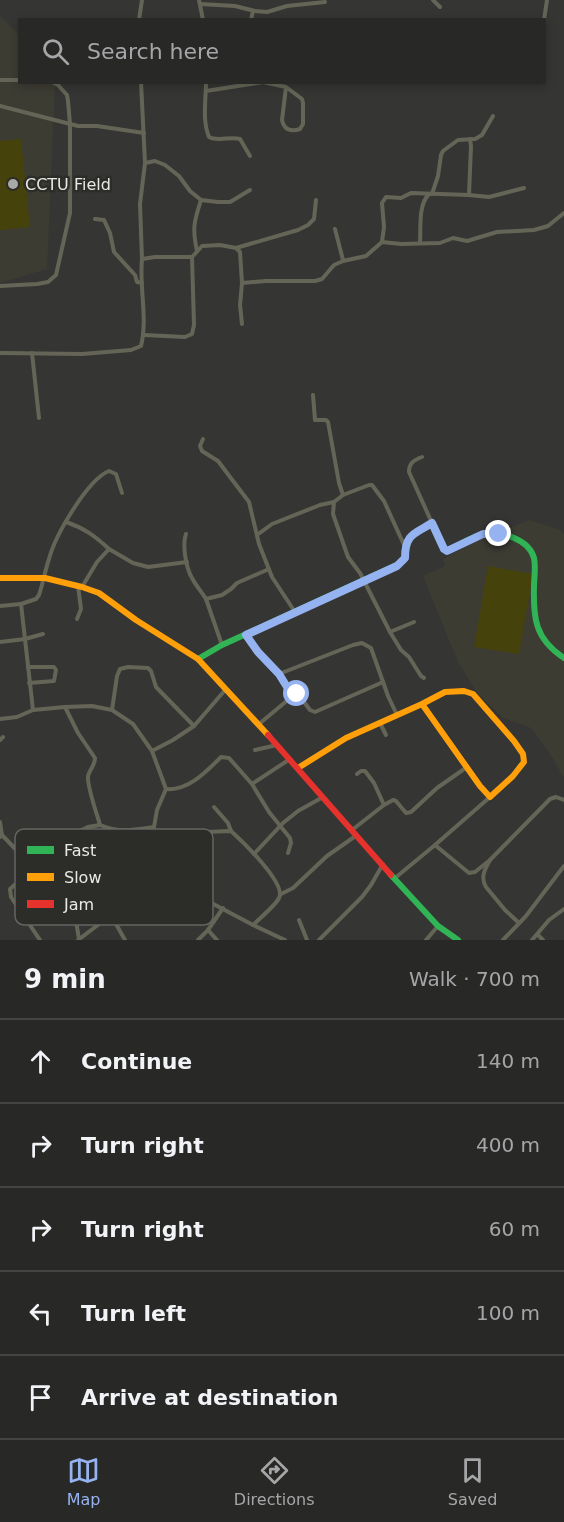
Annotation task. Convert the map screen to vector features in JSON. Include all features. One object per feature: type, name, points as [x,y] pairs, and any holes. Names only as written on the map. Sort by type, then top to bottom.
[{"type":"street","points":[[139,18],[142,0]]},
{"type":"street","points":[[433,0],[440,7]]},
{"type":"street","points":[[544,18],[547,0]]},
{"type":"street","points":[[203,18],[199,2],[267,12],[287,6],[325,2]]},
{"type":"street","points":[[251,18],[253,11]]},
{"type":"street","points":[[0,80],[18,80]]},
{"type":"street","points":[[0,286],[48,282],[56,275],[70,213],[70,124],[67,95],[55,84]]},
{"type":"street","points":[[0,353],[82,354],[131,350],[141,346],[144,335],[144,298],[141,273],[140,204],[145,163],[141,84]]},
{"type":"street","points":[[206,84],[205,106],[209,137],[240,139],[250,156]]},
{"type":"street","points":[[206,92],[243,84]]},
{"type":"street","points":[[272,84],[286,87],[299,95],[303,103],[303,124],[295,131],[283,126],[286,87]]},
{"type":"street","points":[[0,106],[85,127],[97,126],[144,133]]},
{"type":"street","points":[[420,243],[423,200],[431,194],[438,176],[443,151],[455,142],[482,135],[493,116]]},
{"type":"street","points":[[469,195],[470,139]]},
{"type":"street","points":[[145,163],[154,161],[165,165],[179,176],[190,191],[201,200],[230,202],[250,190]]},
{"type":"street","points":[[242,283],[319,281],[326,276],[332,266],[366,256],[382,242],[384,198],[401,198],[411,193],[489,198],[524,188]]},
{"type":"street","points":[[197,251],[194,224],[201,200]]},
{"type":"street","points":[[144,335],[185,337],[192,334],[194,325],[192,257],[202,246],[236,248],[298,230],[314,219],[316,200]]},
{"type":"street","points":[[382,242],[440,243],[453,238],[467,241],[497,232],[543,229],[564,213]]},
{"type":"street","points":[[96,219],[104,220],[110,233],[114,252],[135,276],[137,282],[142,283]]},
{"type":"street","points":[[335,229],[343,261]]},
{"type":"street","points":[[236,248],[240,252],[242,324]]},
{"type":"street","points":[[142,259],[192,257]]},
{"type":"street","points":[[32,353],[39,418]]},
{"type":"street","points":[[313,395],[315,420],[328,422],[343,495]]},
{"type":"street","points":[[203,439],[200,446],[202,451],[218,461],[249,502],[257,535],[272,577],[295,613]]},
{"type":"street","points":[[422,457],[411,464],[409,472],[446,550],[483,534],[499,534],[515,539],[530,548],[535,560],[536,621],[550,648],[564,658]]},
{"type":"street","points":[[0,606],[21,604],[36,599],[45,578],[56,539],[89,487],[103,474],[109,471],[116,474],[122,493]]},
{"type":"street","points":[[257,535],[272,524],[320,505],[334,502],[343,495],[372,485],[384,501],[405,547]]},
{"type":"street","points":[[334,502],[333,514],[348,557],[360,573],[401,650],[410,657],[424,678]]},
{"type":"street","points":[[66,522],[95,535],[109,549],[133,563],[148,567],[187,562]]},
{"type":"street","points":[[198,659],[222,645],[403,562],[407,541],[432,523]]},
{"type":"street","points":[[186,534],[184,546],[190,576],[203,592],[222,645]]},
{"type":"street","points":[[77,619],[81,609],[80,586],[109,549]]},
{"type":"street","points":[[206,600],[222,595],[237,583],[269,569]]},
{"type":"street","points":[[0,578],[45,578],[99,593],[136,620],[198,659],[259,724],[438,926],[458,940]]},
{"type":"street","points":[[21,604],[33,710]]},
{"type":"street","points":[[390,632],[414,622]]},
{"type":"street","points":[[0,642],[43,634]]},
{"type":"street","points":[[246,635],[258,652],[279,674],[292,695]]},
{"type":"street","points":[[279,674],[353,645],[362,644],[370,648],[397,715]]},
{"type":"street","points":[[28,667],[54,667],[56,670],[54,681],[29,683]]},
{"type":"street","points":[[112,710],[120,669],[148,668],[156,687],[194,726]]},
{"type":"street","points":[[259,724],[292,695],[297,694],[310,710],[315,712],[383,682]]},
{"type":"street","points":[[152,752],[194,726],[226,689]]},
{"type":"street","points":[[298,768],[346,738],[445,692],[464,691],[473,694],[514,741],[523,754],[524,762],[516,774],[395,878]]},
{"type":"street","points":[[422,704],[480,786],[490,796]]},
{"type":"street","points":[[65,706],[78,734],[95,758],[88,777],[100,825]]},
{"type":"street","points":[[0,719],[17,717],[33,710],[65,706],[92,706],[112,710],[133,724],[152,752],[166,789],[157,810],[154,826],[134,829]]},
{"type":"street","points":[[380,722],[386,735]]},
{"type":"street","points":[[255,750],[277,745]]},
{"type":"street","points":[[166,789],[174,790],[183,787],[202,776],[220,757],[229,758],[252,784],[290,838],[288,853]]},
{"type":"street","points":[[252,784],[290,759]]},
{"type":"street","points":[[253,925],[281,894],[293,888],[384,805],[393,800],[406,813],[411,812],[437,788],[467,767]]},
{"type":"street","points":[[357,774],[365,771],[374,783],[384,805]]},
{"type":"street","points":[[254,854],[280,826],[298,811],[323,797]]},
{"type":"street","points":[[435,845],[469,873],[475,872],[490,860],[550,799],[556,797],[564,800]]},
{"type":"street","points":[[214,807],[228,823],[231,831],[254,854],[279,886],[281,894]]},
{"type":"street","points":[[0,822],[1,836],[15,850]]},
{"type":"street","points":[[84,829],[100,825],[109,829]]},
{"type":"street","points":[[213,832],[231,831]]},
{"type":"street","points":[[490,860],[483,876],[483,884],[519,923]]},
{"type":"street","points":[[319,940],[362,897],[383,864]]},
{"type":"street","points":[[503,940],[564,866]]},
{"type":"street","points":[[15,885],[9,893],[15,903]]},
{"type":"street","points":[[213,904],[285,940]]},
{"type":"street","points":[[213,923],[223,909]]},
{"type":"street","points":[[532,940],[549,920],[564,909]]},
{"type":"street","points":[[299,920],[307,940]]},
{"type":"street","points":[[29,925],[39,940]]},
{"type":"street","points":[[76,925],[78,940]]},
{"type":"street","points":[[78,940],[98,925]]},
{"type":"street","points":[[117,925],[125,940]]},
{"type":"street","points":[[198,940],[212,925]]},
{"type":"street","points":[[426,940],[438,926]]},
{"type":"street","points":[[208,930],[217,940]]},
{"type":"street","points":[[538,935],[543,940]]},
{"type":"shaded area","points":[[0,16],[18,34],[18,84],[55,84],[47,269],[0,283]]},
{"type":"shaded area","name":"CCTU Field","points":[[21,139],[30,227],[0,230],[0,141]]},
{"type":"shaded area","points":[[530,520],[560,530],[564,534],[564,776],[531,728],[503,718],[478,694],[458,662],[423,576],[445,566],[443,559],[484,537]]},
{"type":"shaded area","points":[[488,566],[533,574],[519,654],[474,647]]},
{"type":"traffic: fast","points":[[198,659],[222,645],[397,565],[405,558],[407,545],[412,536],[432,523],[446,551],[474,537],[491,533],[514,538],[531,551],[535,561],[535,618],[547,643],[564,658]]},
{"type":"traffic: fast","points":[[391,875],[438,926],[458,940]]},
{"type":"traffic: slow","points":[[0,578],[45,578],[99,593],[136,620],[198,659],[268,735]]},
{"type":"traffic: slow","points":[[298,768],[346,738],[445,692],[464,691],[473,694],[514,741],[523,754],[524,762],[513,776],[490,797],[422,704]]},
{"type":"traffic: jam","points":[[268,735],[391,875]]},
{"type":"place","name":"CCTU Field","points":[[13,184]]},
{"type":"route","points":[[297,694],[292,695],[279,674],[258,652],[246,635],[397,566],[405,558],[405,547],[411,536],[432,523],[447,551],[483,534],[499,534]]}]
